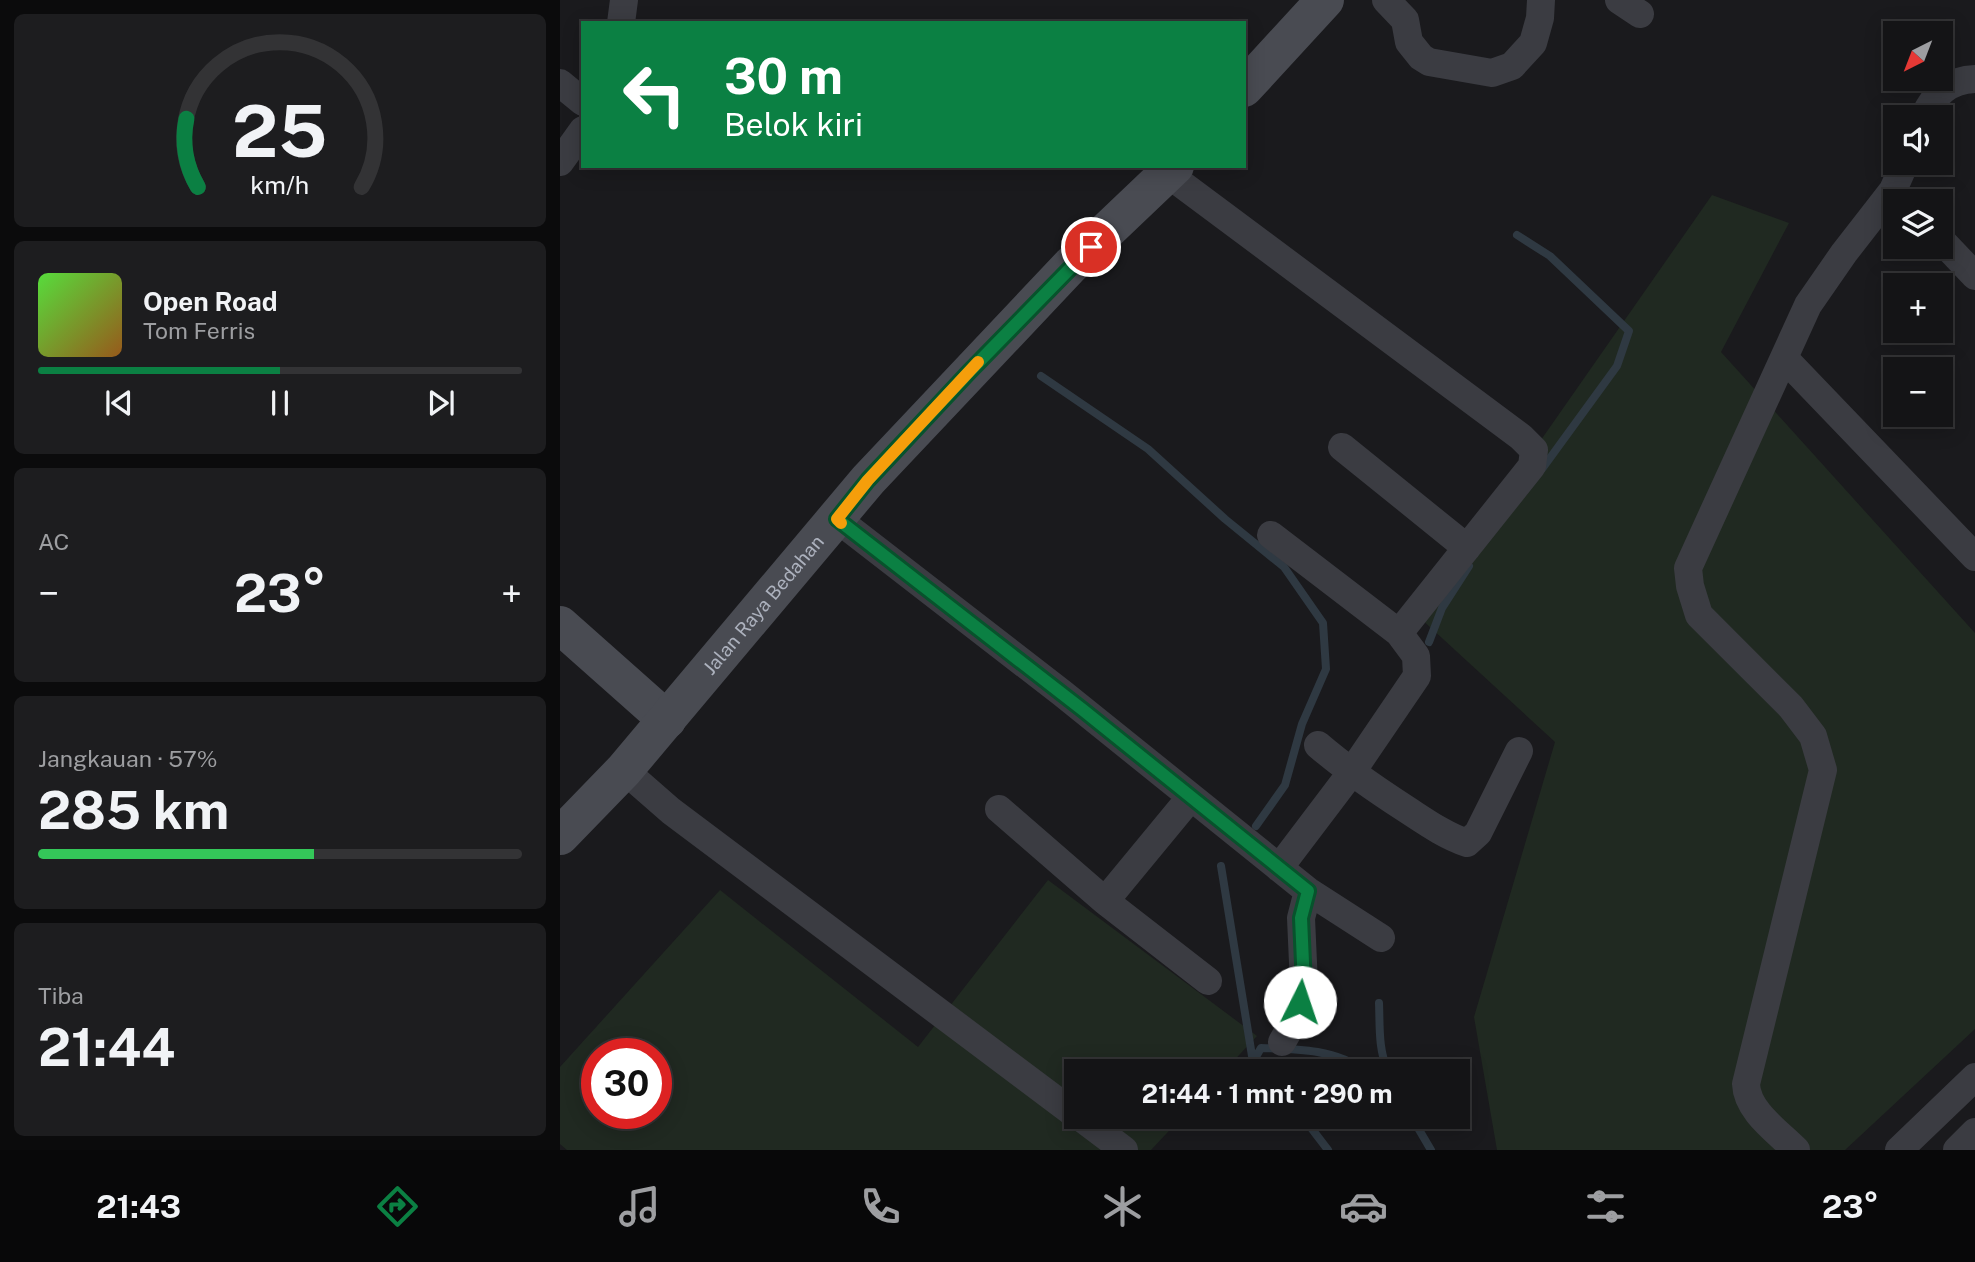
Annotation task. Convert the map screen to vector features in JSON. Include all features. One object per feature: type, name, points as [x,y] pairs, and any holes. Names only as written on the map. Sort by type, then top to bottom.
[{"type":"street","points":[[621,21],[624,0]]},
{"type":"street","points":[[1246,86],[1325,0]]},
{"type":"street","points":[[1386,0],[1405,19],[1409,42],[1420,57],[1429,62],[1492,73],[1512,65],[1533,43],[1540,18],[1541,0]]},
{"type":"street","points":[[1929,105],[1947,87],[1962,80],[1975,79]]},
{"type":"street","points":[[560,83],[581,100]]},
{"type":"street","points":[[560,162],[581,133]]},
{"type":"street","points":[[560,184],[581,156]]},
{"type":"street","points":[[1171,170],[1521,437],[1534,450],[1532,466],[1399,634]]},
{"type":"street","name":"Jalan Raya Bedahan","points":[[560,836],[624,770],[868,480],[1072,265],[1171,170]]},
{"type":"street","points":[[1796,1150],[1755,1109],[1747,1096],[1746,1084],[1824,770],[1813,736],[1791,707],[1699,615],[1690,586],[1688,568],[1808,305],[1844,253],[1883,212]]},
{"type":"street","points":[[1953,253],[1975,276]]},
{"type":"street","points":[[1784,358],[1975,557]]},
{"type":"street","points":[[1342,447],[1467,548]]},
{"type":"street","points":[[837,519],[1073,702],[1308,891],[1381,938]]},
{"type":"street","points":[[1271,535],[1399,634],[1416,656],[1417,676],[1351,773],[1279,868]]},
{"type":"street","points":[[560,625],[667,720]]},
{"type":"street","points":[[1318,745],[1351,773],[1450,837],[1467,842],[1478,833],[1519,751]]},
{"type":"street","points":[[624,770],[671,811],[1064,1106]]},
{"type":"street","points":[[1105,901],[1190,798]]},
{"type":"street","points":[[999,810],[1105,901],[1208,981]]},
{"type":"street","points":[[1282,1042],[1296,1018],[1304,985],[1301,918],[1308,891]]},
{"type":"street","points":[[1899,1150],[1975,1077]]},
{"type":"street","points":[[1095,1129],[1124,1150]]},
{"type":"street","points":[[1957,1150],[1975,1132]]},
{"type":"shaded area","points":[[1712,195],[1789,223],[1721,352],[1975,633],[1975,1029],[1845,1150],[1497,1150],[1474,1017],[1555,742],[1418,616]]},
{"type":"shaded area","points":[[1048,880],[1257,1036],[1235,1059],[1064,1059],[1064,1129],[1171,1129],[1151,1150],[567,1150],[560,1144],[560,1067],[581,1044],[581,1129],[672,1129],[672,1038],[586,1038],[720,890],[918,1047]]},
{"type":"waterway","points":[[1517,235],[1550,256],[1629,331],[1617,366],[1542,469]]},
{"type":"waterway","points":[[1041,376],[1148,449],[1225,519],[1284,567],[1323,623],[1326,669],[1302,724],[1285,785],[1256,826]]},
{"type":"waterway","points":[[1429,642],[1442,608],[1469,566]]},
{"type":"waterway","points":[[1221,866],[1253,1059]]},
{"type":"waterway","points":[[1379,1003],[1384,1059]]},
{"type":"waterway","points":[[1255,1059],[1261,1048],[1302,1050],[1343,1059]]},
{"type":"waterway","points":[[1312,1129],[1328,1150]]},
{"type":"waterway","points":[[1419,1129],[1431,1150]]},
{"type":"slow traffic","points":[[841,523],[837,519],[868,480],[978,362]]},
{"type":"route","points":[[1091,247],[868,480],[837,519],[1083,710],[1308,891],[1301,918],[1304,985],[1300,1002]]}]
